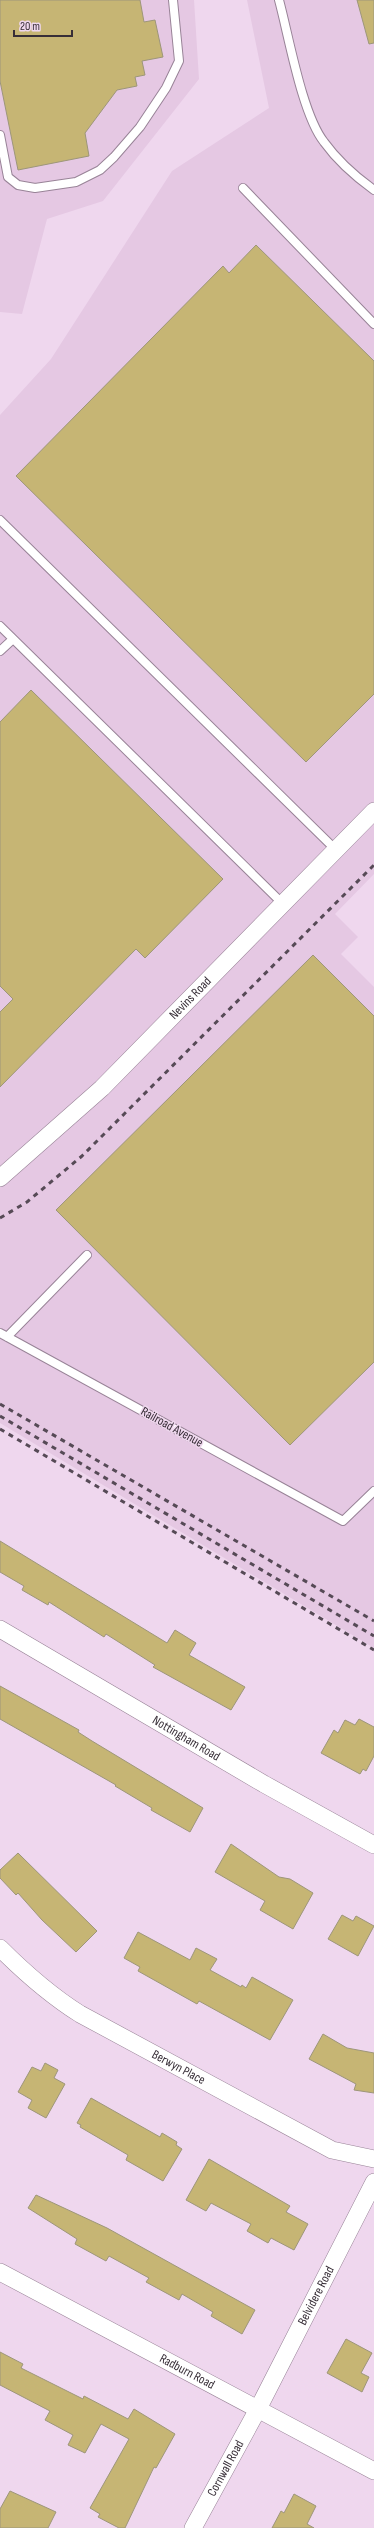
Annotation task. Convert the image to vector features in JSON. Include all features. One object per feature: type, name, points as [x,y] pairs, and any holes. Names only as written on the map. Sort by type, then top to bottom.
[{"type":"street","name":"Nevins Road","points":[[0,1178],[102,1088],[374,812]]},
{"type":"street","name":"Nottingham Road","points":[[0,1630],[264,1784],[374,1845]]},
{"type":"street","name":"Berwyn Place","points":[[0,1948],[30,1978],[54,1997],[80,2014],[332,2150],[374,2160]]},
{"type":"street","name":"Belvidere Road","points":[[258,2409],[374,2182]]},
{"type":"street","name":"Radburn Road","points":[[0,2272],[374,2471]]},
{"type":"street","name":"Cornwall Road","points":[[193,2528],[258,2409]]},
{"type":"lane","points":[[0,135],[8,177],[18,185],[35,188],[76,182],[100,170],[140,127],[166,88],[179,61],[173,0]]},
{"type":"lane","points":[[279,0],[310,117],[323,141],[338,158],[374,190]]},
{"type":"lane","points":[[243,188],[374,324]]},
{"type":"lane","points":[[0,520],[336,850]]},
{"type":"lane","points":[[0,626],[283,904]]},
{"type":"lane","points":[[0,652],[13,639]]},
{"type":"lane","points":[[4,1335],[87,1255]]},
{"type":"lane","name":"Railroad Avenue","points":[[4,1335],[343,1521],[374,1491]]},
{"type":"shaded area","points":[[0,0],[194,0],[199,79],[103,201],[47,219],[22,314],[0,312]]},
{"type":"shaded area","points":[[247,0],[374,0],[374,874],[335,914],[358,937],[341,954],[374,987],[374,1648],[0,1423],[0,415],[51,359],[172,171],[269,108]]},
{"type":"building","points":[[0,0],[140,0],[144,22],[155,20],[163,57],[142,61],[145,75],[135,77],[137,86],[117,90],[85,133],[89,156],[18,170],[0,81]]},
{"type":"building","points":[[357,0],[374,0],[374,43],[369,44]]},
{"type":"building","points":[[256,245],[374,361],[374,694],[306,762],[16,476],[223,266],[229,273]]},
{"type":"building","points":[[31,690],[223,879],[145,958],[136,949],[0,1087],[0,1012],[13,999],[0,986],[0,722]]},
{"type":"building","points":[[313,955],[374,1016],[374,1362],[290,1445],[56,1210]]},
{"type":"building","points":[[0,1541],[167,1643],[175,1630],[196,1643],[189,1655],[245,1687],[231,1710],[153,1667],[155,1665],[106,1634],[104,1637],[49,1602],[48,1605],[22,1590],[24,1586],[0,1572]]},
{"type":"building","points":[[0,1686],[79,1730],[78,1732],[92,1741],[203,1808],[190,1832],[151,1810],[152,1808],[115,1786],[116,1785],[0,1719]]},
{"type":"building","points":[[359,1719],[374,1727],[374,1756],[366,1771],[363,1769],[360,1774],[321,1753],[334,1730],[338,1733],[345,1720],[355,1725]]},
{"type":"building","points":[[231,1844],[279,1877],[290,1879],[313,1893],[293,1929],[260,1910],[265,1901],[215,1872]]},
{"type":"building","points":[[18,1853],[97,1931],[76,1952],[42,1920],[18,1893],[16,1895],[0,1878],[0,1870]]},
{"type":"building","points":[[342,1915],[353,1921],[356,1916],[374,1926],[358,1956],[328,1939]]},
{"type":"building","points":[[138,1932],[190,1960],[196,1948],[217,1959],[210,1970],[241,1987],[242,1985],[246,1988],[252,1977],[293,2000],[270,2040],[199,2001],[197,2004],[138,1971],[140,1967],[124,1958]]},
{"type":"building","points":[[323,2034],[347,2048],[374,2053],[374,2093],[354,2090],[356,2084],[309,2059]]},
{"type":"building","points":[[45,2063],[58,2070],[54,2078],[65,2084],[46,2118],[28,2108],[32,2100],[18,2092],[32,2067],[41,2071]]},
{"type":"building","points":[[91,2098],[160,2137],[162,2133],[177,2142],[176,2145],[182,2149],[163,2181],[126,2160],[128,2155],[80,2127],[81,2125],[77,2123]]},
{"type":"building","points":[[209,2159],[290,2206],[286,2212],[308,2224],[294,2250],[271,2238],[268,2243],[247,2231],[251,2224],[211,2203],[206,2211],[186,2200]]},
{"type":"building","points":[[36,2195],[107,2228],[255,2310],[242,2334],[211,2316],[213,2312],[182,2294],[179,2300],[146,2282],[149,2278],[109,2256],[106,2261],[75,2244],[77,2239],[28,2208]]},
{"type":"building","points":[[346,2339],[372,2353],[361,2373],[369,2377],[362,2392],[327,2373]]},
{"type":"building","points":[[0,2352],[23,2364],[21,2368],[83,2399],[84,2396],[128,2419],[134,2409],[175,2434],[156,2468],[154,2467],[125,2528],[119,2528],[98,2517],[100,2514],[90,2508],[129,2439],[101,2424],[85,2453],[68,2445],[73,2435],[45,2420],[50,2411],[0,2385]]},
{"type":"building","points":[[10,2491],[56,2512],[48,2528],[0,2528],[0,2509]]},
{"type":"building","points":[[294,2494],[316,2506],[307,2524],[314,2528],[272,2528],[281,2511],[284,2513]]},
{"type":"railway","points":[[0,1218],[27,1202],[82,1156],[374,865]]},
{"type":"railway","points":[[0,1404],[374,1621]]},
{"type":"railway","points":[[0,1416],[374,1636]]},
{"type":"railway","points":[[0,1429],[374,1650]]}]
